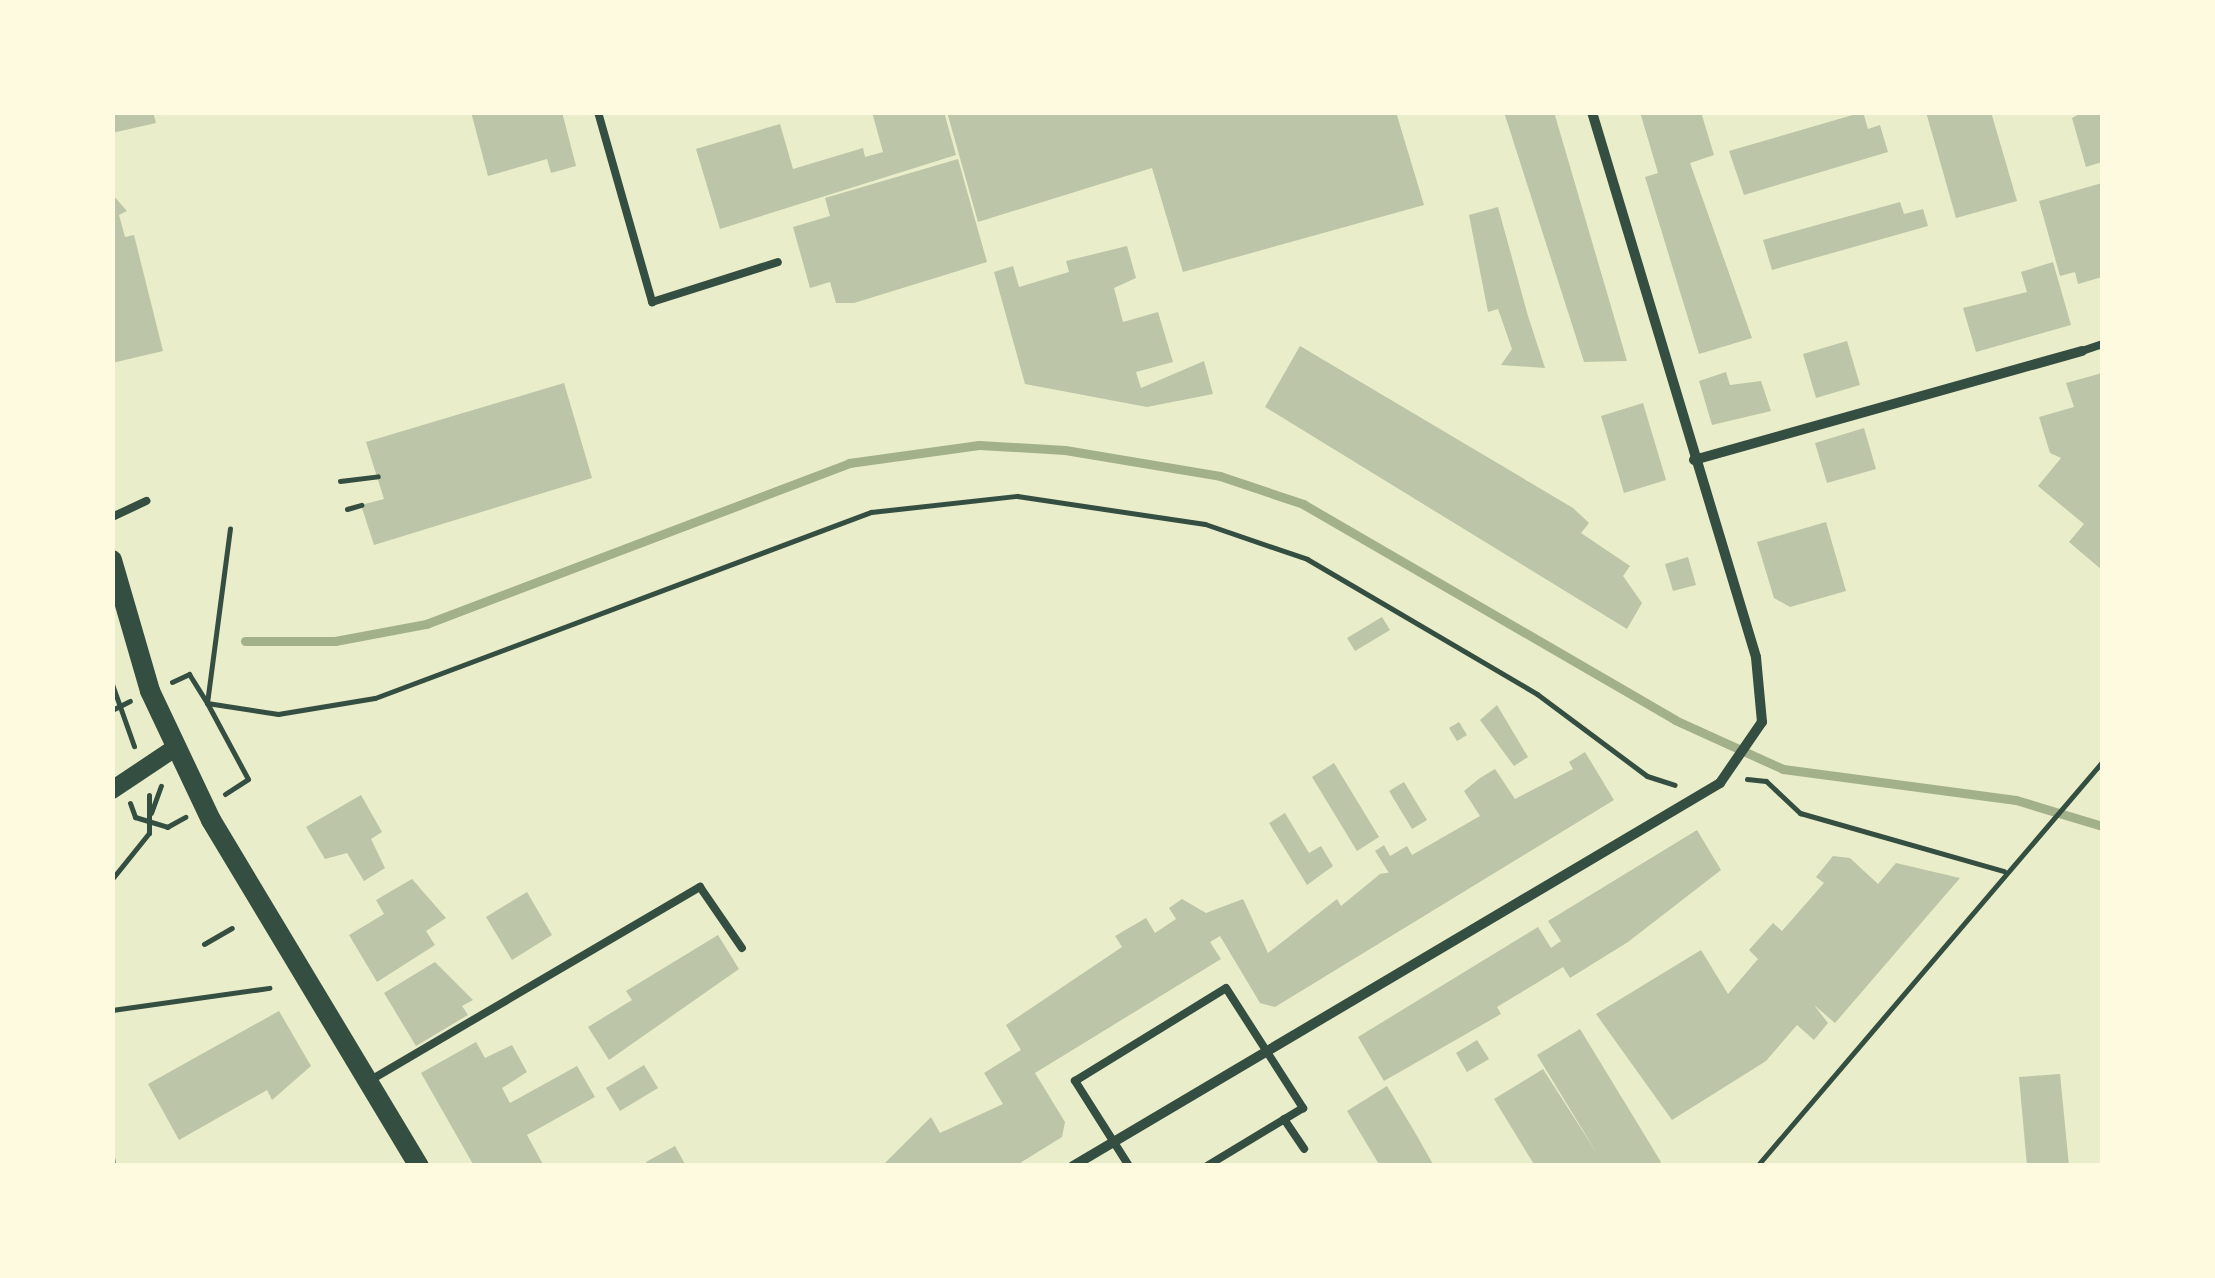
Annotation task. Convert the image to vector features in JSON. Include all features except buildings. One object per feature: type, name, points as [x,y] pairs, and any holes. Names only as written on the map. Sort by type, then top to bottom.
[{"type":"main road","points":[[112,560],[175,748],[419,1166]]},
{"type":"street","points":[[1073,1166],[1263,1046],[1720,783],[1762,722],[1756,658],[1592,112]]},
{"type":"street","points":[[1694,460],[2082,351]]},
{"type":"street","points":[[112,790],[175,748]]},
{"type":"lane","points":[[598,112],[652,302],[778,262]]},
{"type":"lane","points":[[2082,351],[2102,344]]},
{"type":"lane","points":[[112,517],[147,501]]},
{"type":"lane","points":[[369,1082],[700,886],[742,948]]},
{"type":"lane","points":[[1129,1166],[1075,1081],[1226,988],[1303,1108],[1208,1166]]},
{"type":"lane","points":[[1284,1119],[1304,1150]]},
{"type":"path","points":[[340,482],[378,476]]},
{"type":"path","points":[[206,703],[278,714],[412,689],[850,519],[946,498],[1017,496],[1205,524],[1294,553],[1525,686],[1647,776],[1702,792]]},
{"type":"path","points":[[347,510],[361,505]]},
{"type":"path","points":[[206,703],[230,529]]},
{"type":"path","points":[[189,674],[206,703]]},
{"type":"path","points":[[112,684],[116,708]]},
{"type":"path","points":[[1756,1166],[2004,870],[2102,762]]},
{"type":"path","points":[[1766,781],[1790,807],[2004,870]]},
{"type":"path","points":[[112,879],[149,833],[148,821]]},
{"type":"path","points":[[204,944],[232,928]]},
{"type":"path","points":[[112,1010],[269,988]]},
{"type":"path","points":[[112,1157],[113,1166]]},
{"type":"waterway","points":[[245,641],[335,641],[426,624],[849,463],[979,445],[1065,450],[1220,476],[1303,504],[1675,720],[1783,769],[2016,800],[2102,826]]}]
